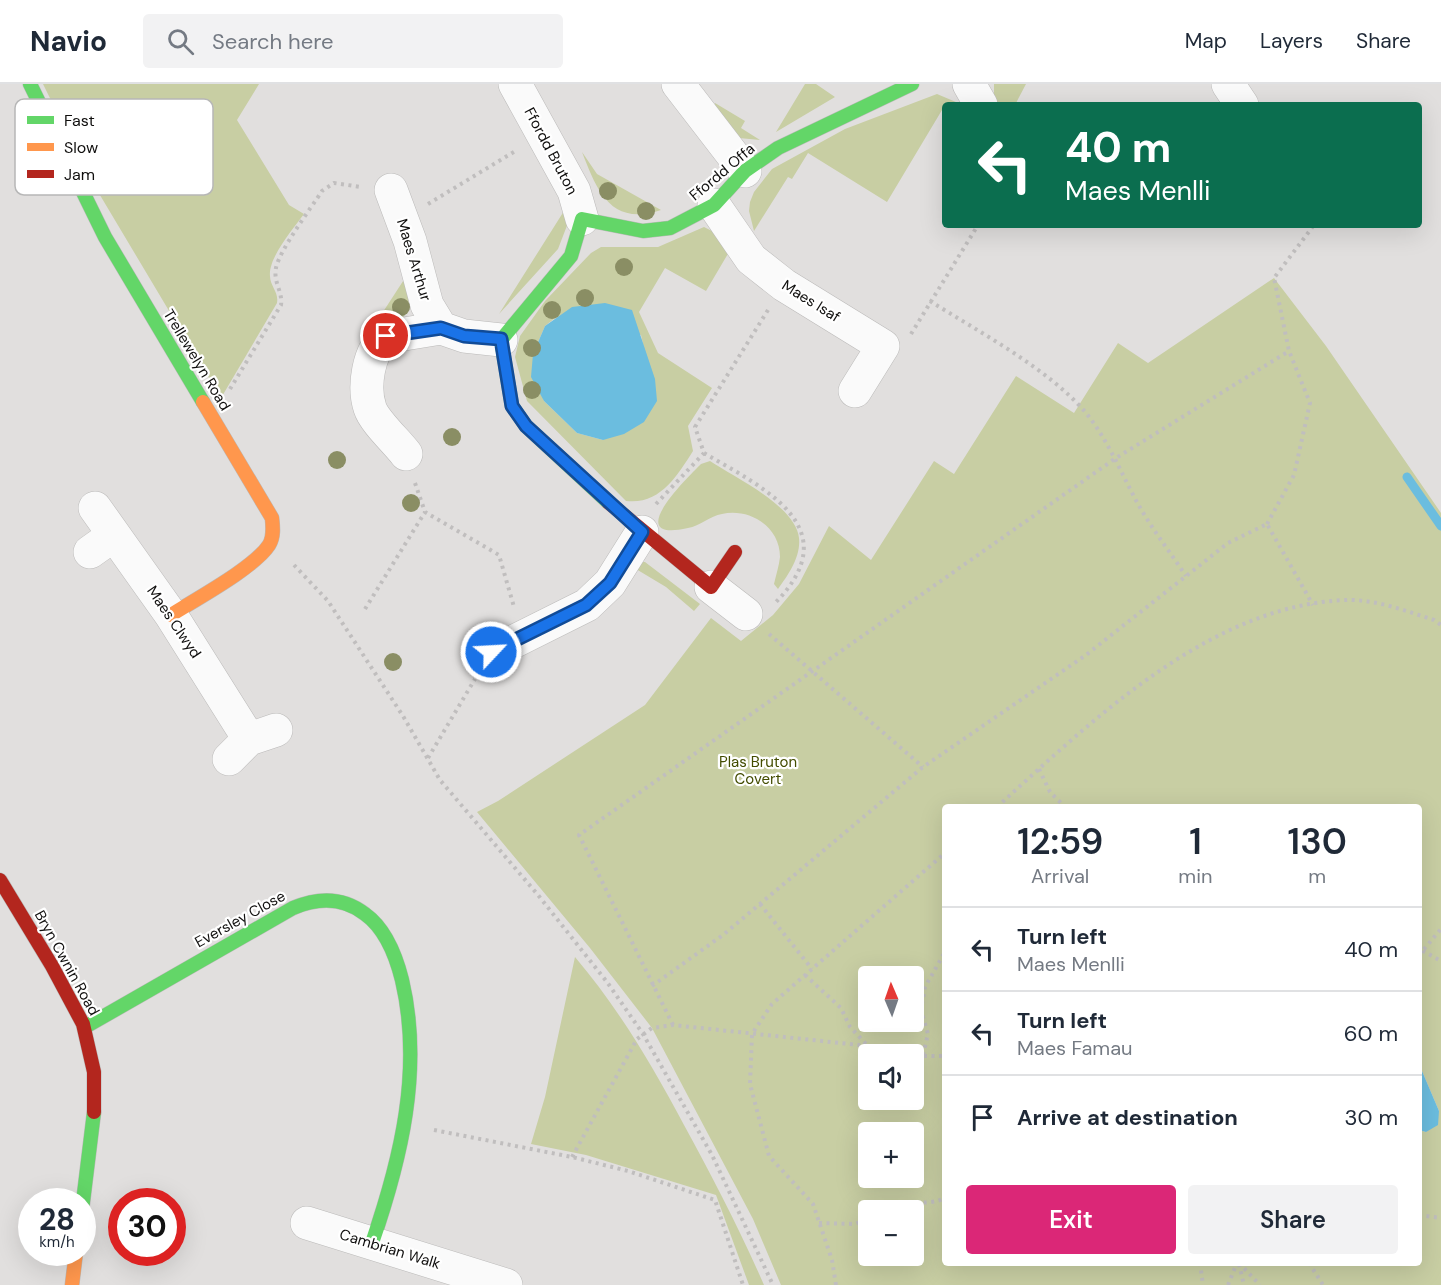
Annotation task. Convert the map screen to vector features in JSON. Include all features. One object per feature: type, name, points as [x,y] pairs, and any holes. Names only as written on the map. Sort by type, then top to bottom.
[{"type":"street","name":"Trellewelyn Road","points":[[30,84],[37,99]]},
{"type":"street","name":"Ffordd Bruton","points":[[515,84],[574,191],[582,219]]},
{"type":"street","points":[[678,84],[744,171]]},
{"type":"street","name":"Ffordd Offa","points":[[582,219],[643,231],[661,229],[687,220],[714,205],[744,171],[778,148],[912,84]]},
{"type":"street","points":[[969,84],[979,102]]},
{"type":"street","points":[[1228,84],[1240,102]]},
{"type":"street","name":"Maes Arthur","points":[[391,190],[427,305],[441,328]]},
{"type":"street","name":"Trellewelyn Road","points":[[84,195],[105,237],[272,518],[274,528],[272,537]]},
{"type":"street","name":"Maes Isaf","points":[[714,205],[751,258],[784,285],[883,346]]},
{"type":"street","points":[[582,219],[571,256],[501,339],[512,406],[526,426],[638,529],[751,618]]},
{"type":"street","points":[[406,454],[370,410],[368,389],[371,360],[379,342],[386,336],[441,328],[464,336],[501,339]]},
{"type":"street","points":[[855,391],[883,346]]},
{"type":"street","name":"Maes Clwyd","points":[[95,508],[102,543],[171,615],[251,743]]},
{"type":"street","points":[[491,652],[586,605],[610,583],[638,529]]},
{"type":"street","points":[[171,615],[263,553],[272,537]]},
{"type":"street","points":[[711,587],[735,552]]},
{"type":"street","name":"Bryn Cwnin Road","points":[[0,880],[59,977],[85,1027],[92,1055],[94,1089],[91,1152],[85,1188]]},
{"type":"street","name":"Eversley Close","points":[[85,1027],[273,917],[303,904],[327,899],[345,901],[363,911],[391,947],[407,997],[411,1074],[390,1194],[372,1243]]},
{"type":"street","name":"Cambrian Walk","points":[[307,1223],[507,1285]]},
{"type":"street","points":[[72,1285],[74,1266]]},
{"type":"path","points":[[402,220],[543,134]]},
{"type":"path","points":[[212,418],[278,313],[282,298],[275,277],[278,262],[322,191],[334,183],[391,190]]},
{"type":"path","points":[[883,346],[909,337],[976,228]]},
{"type":"path","points":[[652,986],[760,904],[923,767],[1086,655],[1228,543],[1267,524],[1294,475],[1310,403],[1288,351],[1274,278],[1312,228]]},
{"type":"path","points":[[784,285],[695,427],[704,453],[783,503],[801,529],[804,556],[798,574],[778,601],[751,618],[923,767]]},
{"type":"path","points":[[930,302],[1018,357],[1066,394],[1086,413],[1116,458],[1138,504],[1186,576]]},
{"type":"path","points":[[673,1025],[579,835],[1116,458],[1288,351]]},
{"type":"path","points":[[638,529],[704,453]]},
{"type":"path","points":[[406,454],[424,512],[498,555],[523,638]]},
{"type":"path","points":[[364,609],[424,512]]},
{"type":"path","points":[[1267,524],[1313,605]]},
{"type":"path","points":[[272,537],[291,562],[328,601],[440,780],[538,895],[607,982],[643,1034],[712,1155],[773,1285]]},
{"type":"path","points":[[1000,804],[1135,688],[1223,633],[1290,608],[1347,600],[1383,604],[1441,624]]},
{"type":"path","points":[[428,759],[491,652]]},
{"type":"path","points":[[1039,769],[1050,792],[1062,804]]},
{"type":"path","points":[[836,1285],[832,1260],[813,1204],[769,1156],[750,1084],[752,1034],[772,1004],[942,856]]},
{"type":"path","points":[[760,904],[812,969]]},
{"type":"path","points":[[1441,929],[1423,951],[1441,961]]},
{"type":"path","points":[[924,1052],[928,1034],[921,1010],[925,987],[942,957]]},
{"type":"path","points":[[805,975],[841,1008],[850,1028],[866,1044]]},
{"type":"path","points":[[572,1157],[643,1034],[652,1028],[673,1025],[858,1045]]},
{"type":"path","points":[[924,1056],[942,1056]]},
{"type":"path","points":[[404,1123],[572,1157],[628,1171],[716,1200],[743,1285]]},
{"type":"path","points":[[924,1202],[933,1203],[942,1199]]},
{"type":"path","points":[[1422,1215],[1441,1218]]},
{"type":"path","points":[[819,1223],[858,1223]]},
{"type":"path","points":[[1200,1266],[1203,1285]]},
{"type":"path","points":[[1228,1285],[1237,1266]]},
{"type":"path","points":[[1239,1266],[1244,1285]]},
{"type":"path","points":[[1241,1266],[1260,1285]]},
{"type":"path","points":[[1312,1266],[1323,1285]]},
{"type":"green space","points":[[43,84],[259,84],[237,120],[289,205],[304,214],[282,244],[270,269],[270,280],[277,296],[277,303],[221,398],[100,195],[213,195],[213,99],[50,99]]},
{"type":"green space","points":[[805,84],[816,84],[835,97],[776,132]]},
{"type":"green space","points":[[994,84],[1026,84],[1017,102],[996,102]]},
{"type":"green space","points":[[937,94],[956,102],[942,102],[942,110],[887,202],[808,153],[792,179],[788,177],[754,231],[749,211],[750,202],[754,192],[772,169],[845,129]]},
{"type":"green space","points":[[715,103],[745,121],[741,128],[760,140],[739,138],[712,109]]},
{"type":"green space","points":[[582,152],[597,174],[661,210],[644,214],[629,213],[608,202],[600,192]]},
{"type":"green space","points":[[564,211],[568,223],[558,249],[499,314]]},
{"type":"green space","points":[[704,227],[718,234],[729,252],[706,291],[665,268],[639,312],[658,353],[712,388],[688,426],[693,451],[681,470],[658,494],[638,501],[626,501],[527,401],[515,357],[520,336],[545,301],[591,253],[601,247],[658,247]],"holes":[[[555,318],[641,335],[647,362],[603,440],[577,433],[544,401],[533,354],[545,326]]]},
{"type":"green space","points":[[407,275],[409,301],[405,315],[392,325],[368,335]]},
{"type":"green space","name":"Plas Bruton Covert","points":[[1274,278],[1326,346],[1441,513],[1441,1285],[781,1285],[753,1219],[652,1028],[590,948],[477,812],[498,801],[645,705],[711,618],[741,641],[773,615],[799,584],[829,526],[871,560],[934,461],[954,474],[1016,376],[1074,413],[1118,343],[1148,363]]},
{"type":"green space","points":[[710,461],[776,504],[795,526],[799,538],[798,552],[786,578],[778,589],[774,584],[780,557],[779,546],[769,528],[752,517],[732,513],[718,515],[688,528],[669,530],[660,526],[659,518],[673,494],[701,464]]},
{"type":"green space","points":[[641,562],[645,562],[700,604],[694,611],[666,587],[636,569]]},
{"type":"green space","points":[[575,957],[620,1017],[660,1081],[726,1204],[764,1285],[749,1285],[716,1195],[586,1155],[531,1144],[545,1097]]},
{"type":"water","points":[[605,303],[632,310],[655,379],[657,401],[644,422],[624,434],[603,440],[577,433],[544,401],[531,377],[533,354],[545,326],[572,307]]},
{"type":"water","points":[[1422,1071],[1439,1111],[1438,1125],[1426,1132],[1422,1131]]},
{"type":"waterway","points":[[1407,477],[1441,526]]},
{"type":"traffic: fast","points":[[30,84],[37,99]]},
{"type":"traffic: fast","points":[[608,502],[526,426],[512,406],[501,340],[571,256],[582,219],[643,231],[670,228],[714,205],[745,171],[778,148],[912,84]]},
{"type":"traffic: fast","points":[[84,195],[105,237],[203,402]]},
{"type":"traffic: fast","points":[[85,1027],[293,908],[312,902],[330,900],[348,904],[365,914],[379,927],[397,962],[408,1013],[410,1047],[406,1113],[400,1146],[372,1243]]},
{"type":"traffic: fast","points":[[85,1188],[94,1112]]},
{"type":"traffic: slow","points":[[171,615],[224,583],[262,554],[271,542],[272,518],[203,402]]},
{"type":"traffic: slow","points":[[72,1285],[74,1266]]},
{"type":"traffic: jam","points":[[608,502],[711,587],[735,552]]},
{"type":"traffic: jam","points":[[0,880],[52,966],[83,1024],[94,1072],[94,1112]]},
{"type":"route","points":[[386,336],[441,328],[464,336],[501,339],[512,406],[526,426],[642,532],[610,583],[586,605],[561,620],[491,652]]}]
